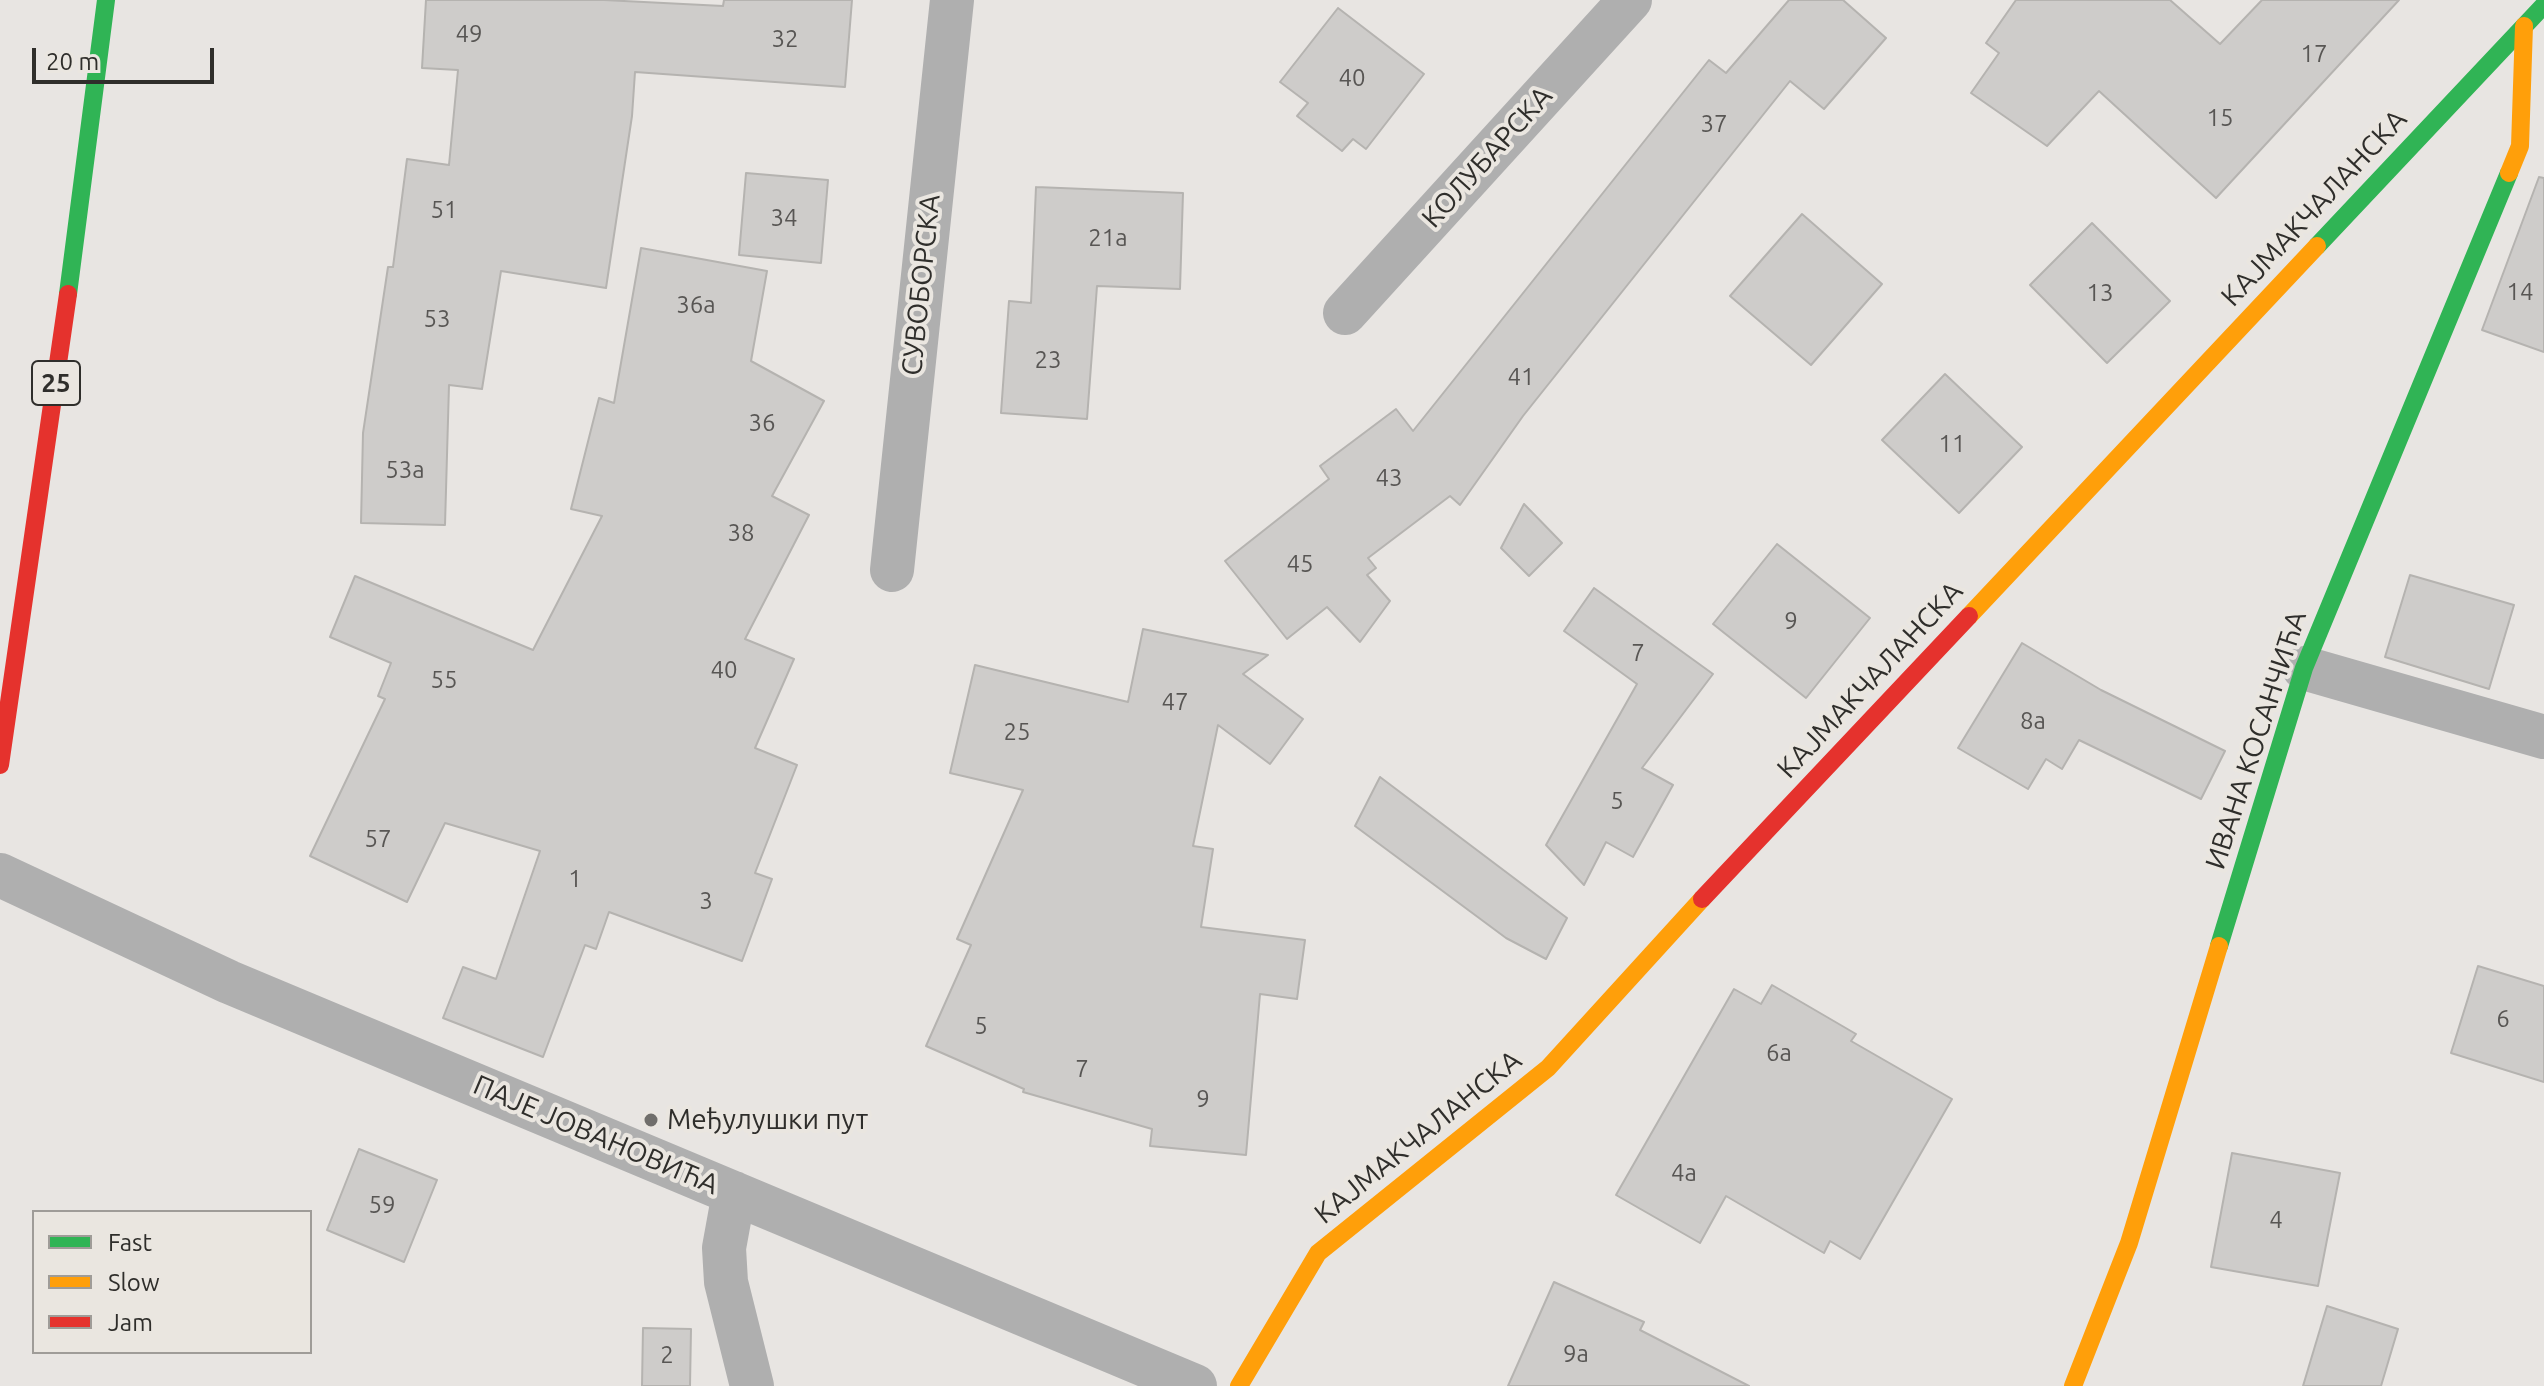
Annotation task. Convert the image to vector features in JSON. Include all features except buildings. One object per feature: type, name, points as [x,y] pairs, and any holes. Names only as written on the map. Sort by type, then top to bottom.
[{"type":"street","name":"25","points":[[0,765],[106,0]]},
{"type":"street","name":"СУВОБОРСКА","points":[[892,570],[952,0]]},
{"type":"street","name":"КОЛУБАРСКА","points":[[1345,313],[1630,0]]},
{"type":"street","name":"ИВАНА КОСАНЧИЋА","points":[[2073,1386],[2129,1243],[2304,668],[2520,146],[2537,31]]},
{"type":"street","name":"КАЈМАКЧАЛАНСКА","points":[[1239,1386],[1318,1253],[1548,1068],[1700,901],[2537,31]]},
{"type":"street","points":[[2304,668],[2544,737]]},
{"type":"street","name":"ПАЈЕ ЈОВАНОВИЋА","points":[[0,875],[229,982],[1195,1386]]},
{"type":"street","points":[[734,1193],[724,1248],[726,1282],[752,1386]]},
{"type":"traffic: fast","points":[[68,294],[106,0]]},
{"type":"traffic: fast","points":[[2317,246],[2544,5]]},
{"type":"traffic: fast","points":[[2219,946],[2304,668],[2509,173]]},
{"type":"traffic: slow","points":[[2509,173],[2520,146],[2524,26]]},
{"type":"traffic: slow","points":[[1969,616],[2317,246]]},
{"type":"traffic: slow","points":[[1239,1386],[1318,1253],[1548,1068],[1702,899]]},
{"type":"traffic: slow","points":[[2073,1386],[2129,1243],[2219,946]]},
{"type":"traffic: jam","points":[[0,765],[68,294]]},
{"type":"traffic: jam","points":[[1702,899],[1969,616]]},
{"type":"place","name":"Међулушки пут","points":[[651,1120]]}]
